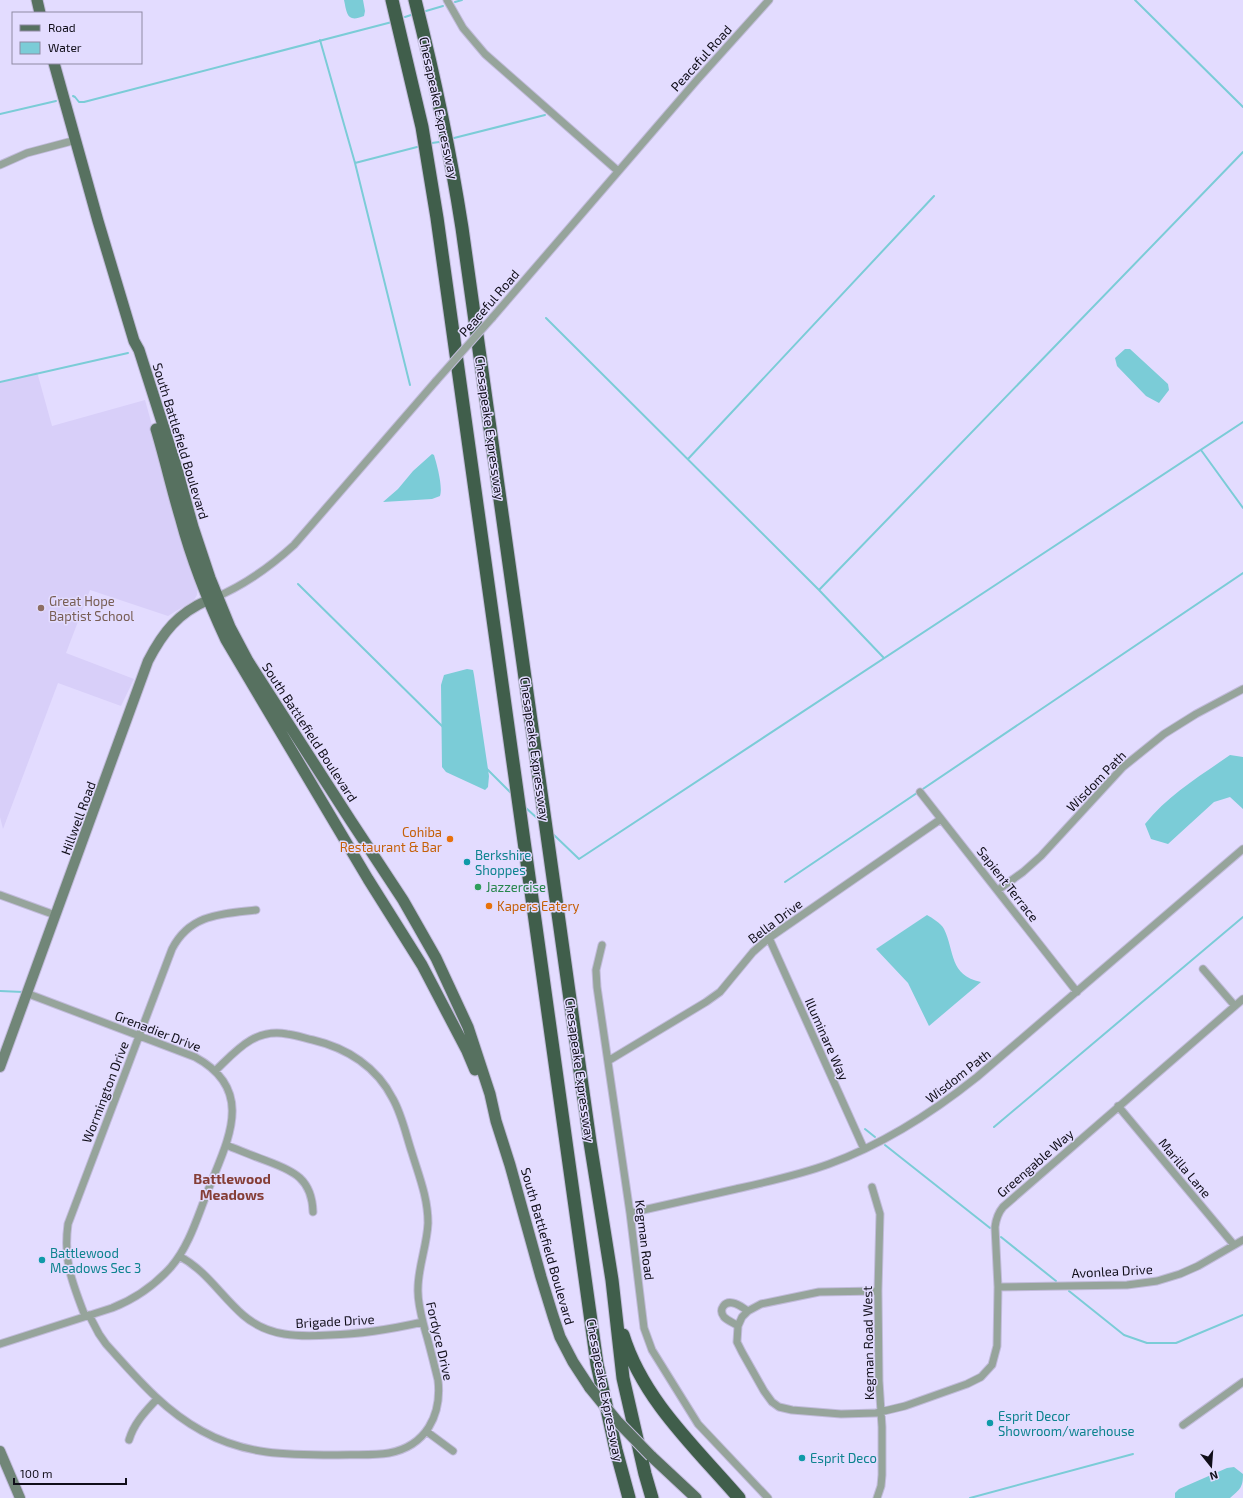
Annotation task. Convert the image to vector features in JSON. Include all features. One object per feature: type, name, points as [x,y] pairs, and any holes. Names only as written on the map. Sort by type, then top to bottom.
[{"type":"highway","name":"Chesapeake Expressway","points":[[392,0],[422,126],[437,218],[597,1364],[616,1450],[629,1498]]},
{"type":"highway","name":"Chesapeake Expressway","points":[[415,0],[449,149],[462,228],[588,1134],[612,1280],[623,1378],[652,1498]]},
{"type":"highway","points":[[612,1280],[625,1344],[650,1392],[674,1425],[739,1498]]},
{"type":"main road","points":[[36,0],[40,12]]},
{"type":"main road","name":"South Battlefield Boulevard","points":[[54,64],[98,221],[134,341],[134,352],[164,455],[181,521],[212,598],[226,640],[428,976],[467,1051],[496,1121],[553,1316],[560,1337],[567,1350],[590,1388],[617,1421],[651,1456],[696,1498]]},
{"type":"main road","name":"South Battlefield Boulevard","points":[[212,598],[230,627],[248,661],[403,900],[432,951],[468,1027],[490,1094],[496,1121]]},
{"type":"street","points":[[447,0],[464,28],[485,54],[618,171]]},
{"type":"street","name":"Peaceful Road","points":[[212,598],[249,579],[284,555],[294,545],[697,80],[769,0]]},
{"type":"street","points":[[0,165],[21,155],[76,140]]},
{"type":"street","name":"Hillwell Road","points":[[0,1067],[148,661],[156,645],[175,620],[196,605],[212,598]]},
{"type":"street","name":"Wisdom Path","points":[[998,890],[1042,856],[1123,767],[1170,730],[1196,714],[1243,689]]},
{"type":"street","name":"Sapient Terrace","points":[[920,792],[1077,992]]},
{"type":"street","name":"Bella Drive","points":[[608,1061],[720,992],[753,952],[769,938],[941,819]]},
{"type":"street","name":"Wisdom Path","points":[[630,1213],[800,1174],[830,1164],[864,1149],[923,1118],[977,1077],[1243,849]]},
{"type":"street","points":[[0,895],[55,915]]},
{"type":"street","name":"Wormington Drive","points":[[87,1315],[73,1285],[67,1264],[66,1249],[68,1224],[172,950],[182,934],[192,925],[207,917],[218,914],[256,910]]},
{"type":"street","name":"Illuminare Way","points":[[769,938],[864,1149]]},
{"type":"street","name":"Kegman Road","points":[[602,945],[596,970],[597,987],[630,1213],[644,1328],[652,1350],[698,1424],[768,1498]]},
{"type":"street","points":[[1204,969],[1235,1006]]},
{"type":"street","name":"Grenadier Drive","points":[[0,1344],[112,1308],[141,1294],[164,1275],[179,1256],[187,1242],[226,1145],[232,1125],[233,1110],[228,1090],[215,1071],[206,1062],[139,1035],[26,994]]},
{"type":"street","name":"Greengable Way","points":[[738,1326],[737,1337],[739,1347],[769,1399],[776,1405],[787,1409],[841,1414],[868,1414],[882,1412],[905,1406],[968,1384],[981,1377],[987,1371],[994,1359],[997,1346],[998,1287],[995,1227],[999,1212],[1003,1206],[1243,999]]},
{"type":"street","name":"Fordyce Drive","points":[[87,1315],[106,1344],[157,1399],[182,1419],[203,1432],[229,1444],[268,1453],[291,1455],[389,1453],[408,1447],[426,1431],[436,1411],[439,1391],[438,1380],[423,1322],[418,1290],[418,1275],[428,1225],[426,1198],[396,1105],[383,1082],[362,1062],[340,1048],[286,1033],[264,1034],[250,1040],[238,1048],[215,1071]]},
{"type":"street","name":"Marilla Lane","points":[[1118,1106],[1234,1245]]},
{"type":"street","points":[[226,1145],[294,1173],[309,1190],[313,1212]]},
{"type":"street","name":"Kegman Road West","points":[[872,1187],[880,1214],[878,1291],[882,1412],[882,1475],[881,1486],[877,1498]]},
{"type":"street","name":"Avonlea Drive","points":[[998,1287],[1127,1285],[1157,1281],[1180,1274],[1198,1266],[1243,1240]]},
{"type":"street","name":"Brigade Drive","points":[[179,1256],[200,1270],[244,1316],[264,1328],[281,1334],[304,1336],[348,1334],[384,1330],[423,1322]]},
{"type":"street","points":[[748,1311],[735,1303],[726,1303],[723,1305],[722,1309],[724,1317],[738,1326],[742,1317],[748,1311],[761,1304],[819,1292],[878,1291]]},
{"type":"street","points":[[1184,1425],[1243,1382]]},
{"type":"street","points":[[129,1440],[132,1429],[138,1420],[157,1399]]},
{"type":"street","points":[[426,1431],[453,1451]]},
{"type":"street","points":[[0,1450],[3,1465],[20,1498]]},
{"type":"shaded area","name":"Great Hope Baptist School","points":[[37,372],[52,426],[145,400],[188,555],[198,585],[197,595],[194,600],[168,616],[90,590],[66,653],[134,679],[121,706],[58,683],[3,829],[0,817],[0,383]]},
{"type":"water","points":[[344,0],[363,0],[365,11],[364,16],[351,18],[347,13]]},
{"type":"water","points":[[1125,349],[1130,349],[1168,384],[1169,390],[1159,403],[1146,396],[1117,366],[1115,358]]},
{"type":"water","points":[[432,454],[434,455],[439,476],[441,487],[440,496],[432,499],[383,502],[398,489],[413,471]]},
{"type":"water","points":[[467,669],[473,670],[474,675],[489,776],[488,787],[485,790],[446,772],[442,767],[441,685],[444,675]]},
{"type":"water","points":[[1230,755],[1243,757],[1243,809],[1230,797],[1214,802],[1168,844],[1151,839],[1145,824],[1154,814],[1185,786]]},
{"type":"water","points":[[927,915],[943,927],[958,968],[963,974],[971,979],[981,982],[929,1026],[908,983],[876,949]]},
{"type":"water","points":[[1234,1467],[1243,1474],[1242,1485],[1230,1498],[1175,1498],[1175,1493],[1179,1489],[1227,1468]]},
{"type":"waterway","points":[[455,2],[462,0]]},
{"type":"waterway","points":[[1135,0],[1243,107]]},
{"type":"waterway","points":[[426,11],[443,6]]},
{"type":"waterway","points":[[405,17],[411,15]]},
{"type":"waterway","points":[[73,96],[79,102],[84,102],[392,22]]},
{"type":"waterway","points":[[320,40],[355,163],[410,385]]},
{"type":"waterway","points":[[0,114],[56,101]]},
{"type":"waterway","points":[[454,138],[545,115]]},
{"type":"waterway","points":[[432,143],[439,142]]},
{"type":"waterway","points":[[355,163],[417,147]]},
{"type":"waterway","points":[[819,590],[1243,152]]},
{"type":"waterway","points":[[688,459],[934,196]]},
{"type":"waterway","points":[[546,318],[819,590],[883,657]]},
{"type":"waterway","points":[[0,382],[128,353]]},
{"type":"waterway","points":[[554,835],[579,859],[1243,422]]},
{"type":"waterway","points":[[1201,450],[1243,508]]},
{"type":"waterway","points":[[785,882],[1243,573]]},
{"type":"waterway","points":[[298,584],[443,727]]},
{"type":"waterway","points":[[487,769],[510,792]]},
{"type":"waterway","points":[[526,808],[538,819]]},
{"type":"waterway","points":[[994,1127],[1243,917]]},
{"type":"waterway","points":[[0,991],[23,992]]},
{"type":"waterway","points":[[865,1129],[875,1137]]},
{"type":"waterway","points":[[885,1145],[990,1228]]},
{"type":"waterway","points":[[1001,1237],[1056,1281]]},
{"type":"waterway","points":[[1069,1291],[1124,1335],[1147,1343],[1176,1343],[1243,1315]]},
{"type":"waterway","points":[[970,1498],[1133,1454]]},
{"type":"place","name":"Great Hope Baptist School","points":[[41,608]]},
{"type":"place","name":"Cohiba Restaurant & Bar","points":[[450,839]]},
{"type":"place","name":"Berkshire Shoppes","points":[[467,862]]},
{"type":"place","name":"Jazzercise","points":[[478,887]]},
{"type":"place","name":"Kapers Eatery","points":[[489,906]]},
{"type":"place","name":"Battlewood Meadows Sec 3","points":[[42,1260]]},
{"type":"place","name":"Esprit Decor Showroom/warehouse","points":[[990,1423]]},
{"type":"place","name":"Esprit Deco","points":[[802,1458]]},
{"type":"district","name":"Battlewood Meadows","points":[[232,1186]]}]
